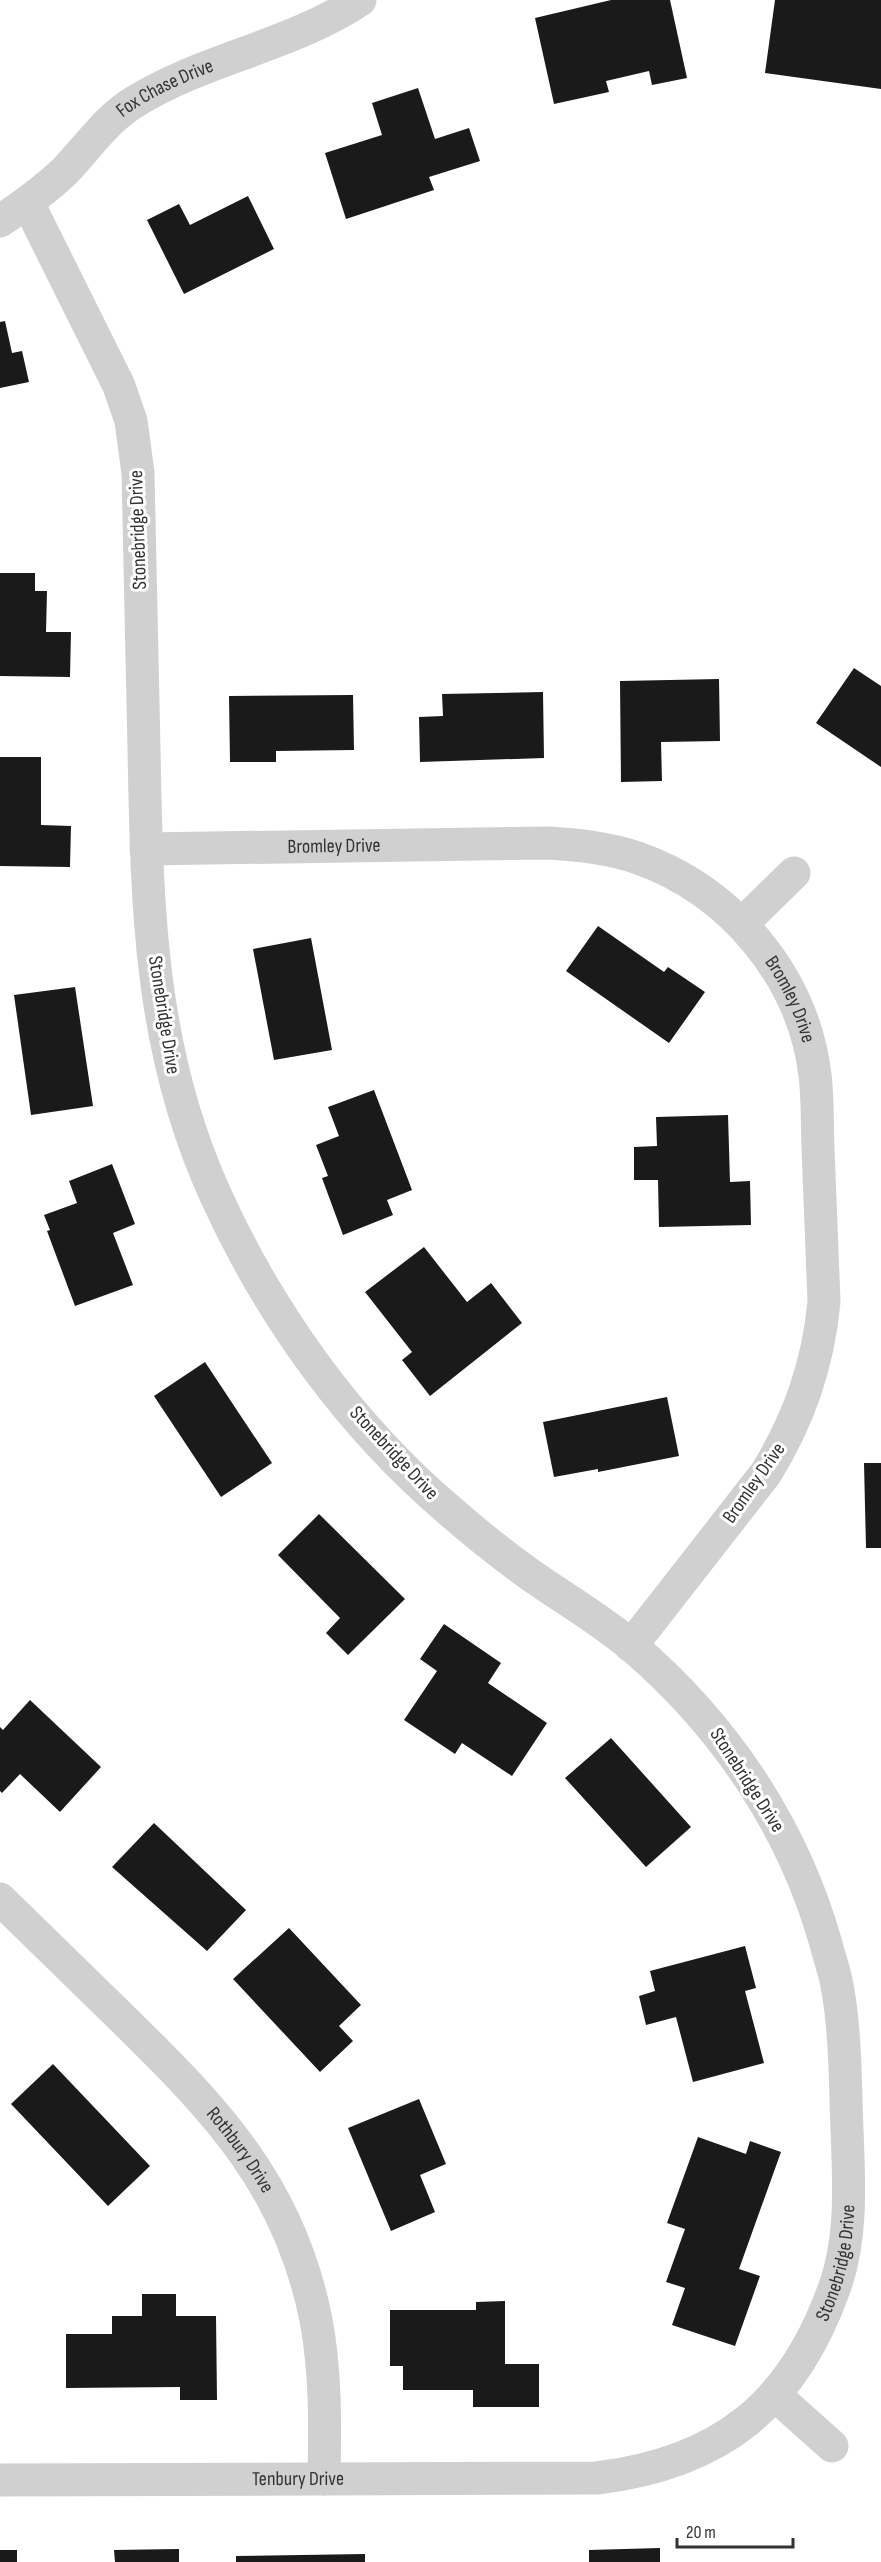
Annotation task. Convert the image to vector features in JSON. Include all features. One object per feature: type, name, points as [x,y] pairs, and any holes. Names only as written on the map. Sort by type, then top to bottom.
[{"type":"street","name":"Fox Chase Drive","points":[[0,221],[28,202],[64,172],[115,116],[134,102],[164,85],[270,45],[339,14],[360,0]]},
{"type":"street","name":"Stonebridge Drive","points":[[28,202],[119,386],[131,421],[138,473],[146,849],[158,1001],[176,1092],[214,1192],[255,1274],[297,1341],[375,1437],[450,1512],[527,1573],[596,1618],[631,1646],[678,1689],[712,1726],[759,1791],[788,1842],[817,1911],[838,1986],[845,2058],[847,2219],[839,2275],[825,2314],[806,2353],[776,2396],[705,2448],[674,2463],[637,2473],[597,2478]]},
{"type":"street","name":"Bromley Drive","points":[[146,849],[549,843],[597,847],[636,857],[672,872],[718,901],[742,924],[769,956],[800,1014],[815,1074],[824,1302],[820,1335],[806,1390],[783,1446],[766,1473],[631,1646]]},
{"type":"street","points":[[742,924],[794,873]]},
{"type":"street","name":"Rothbury Drive","points":[[0,1899],[196,2091],[239,2143],[259,2173],[295,2247],[316,2319],[323,2377],[324,2479]]},
{"type":"street","points":[[776,2396],[832,2446]]},
{"type":"street","name":"Tenbury Drive","points":[[0,2480],[597,2478]]},
{"type":"building","points":[[611,0],[670,0],[687,78],[652,85],[649,71],[606,81],[609,92],[554,104],[535,18]]},
{"type":"building","points":[[775,0],[881,0],[881,89],[765,73]]},
{"type":"building","points":[[418,88],[435,139],[469,128],[480,161],[429,177],[434,190],[346,219],[325,153],[382,135],[372,103]]},
{"type":"building","points":[[248,196],[274,249],[184,294],[147,220],[179,204],[190,225]]},
{"type":"building","points":[[5,321],[12,353],[22,351],[29,382],[0,388],[0,322]]},
{"type":"building","points":[[0,573],[35,573],[35,591],[47,591],[46,632],[71,632],[70,677],[0,676]]},
{"type":"building","points":[[854,668],[881,686],[881,767],[816,723]]},
{"type":"building","points":[[719,679],[720,741],[661,742],[662,781],[621,782],[620,681]]},
{"type":"building","points":[[543,692],[544,758],[420,762],[419,717],[443,716],[442,694]]},
{"type":"building","points":[[353,695],[354,750],[276,751],[276,762],[230,762],[229,696]]},
{"type":"building","points":[[0,757],[41,757],[41,825],[71,826],[70,867],[0,866]]},
{"type":"building","points":[[598,926],[664,972],[668,967],[705,992],[669,1043],[566,971]]},
{"type":"building","points":[[311,938],[332,1050],[274,1060],[253,949]]},
{"type":"building","points":[[75,987],[93,1106],[31,1115],[14,995]]},
{"type":"building","points":[[374,1090],[412,1190],[387,1200],[393,1215],[343,1235],[322,1178],[328,1176],[316,1145],[339,1136],[328,1107]]},
{"type":"building","points":[[728,1115],[730,1182],[750,1181],[751,1225],[659,1227],[658,1180],[634,1180],[634,1147],[657,1146],[656,1117]]},
{"type":"building","points":[[112,1164],[135,1224],[113,1233],[133,1285],[75,1306],[47,1231],[50,1230],[44,1215],[77,1203],[69,1181]]},
{"type":"building","points":[[424,1247],[467,1302],[491,1283],[522,1323],[430,1396],[402,1360],[412,1352],[365,1292]]},
{"type":"building","points":[[205,1362],[272,1463],[221,1497],[154,1396]]},
{"type":"building","points":[[667,1397],[679,1456],[598,1472],[598,1469],[554,1477],[543,1422]]},
{"type":"building","points":[[864,1463],[881,1463],[881,1548],[866,1548]]},
{"type":"building","points":[[319,1514],[405,1599],[348,1655],[326,1633],[340,1618],[278,1555]]},
{"type":"building","points":[[444,1624],[501,1663],[488,1683],[547,1723],[512,1776],[462,1743],[455,1754],[404,1720],[437,1671],[420,1659]]},
{"type":"building","points":[[30,1700],[101,1767],[60,1812],[20,1774],[2,1793],[0,1791],[0,1727],[3,1730]]},
{"type":"building","points":[[611,1738],[691,1827],[646,1867],[565,1778]]},
{"type":"building","points":[[154,1823],[246,1910],[207,1951],[112,1867]]},
{"type":"building","points":[[289,1928],[361,2005],[339,2026],[353,2041],[320,2072],[233,1979]]},
{"type":"building","points":[[745,1946],[756,1988],[745,1991],[764,2063],[693,2082],[676,2017],[646,2025],[639,1996],[655,1991],[650,1971]]},
{"type":"building","points":[[53,2064],[150,2166],[108,2206],[11,2104]]},
{"type":"building","points":[[419,2099],[446,2164],[420,2175],[435,2212],[391,2231],[348,2128]]},
{"type":"building","points":[[698,2137],[746,2154],[750,2141],[781,2152],[739,2269],[760,2276],[735,2346],[672,2325],[685,2288],[666,2282],[685,2229],[667,2223]]},
{"type":"building","points":[[142,2294],[176,2294],[176,2316],[216,2316],[217,2400],[180,2400],[180,2387],[66,2388],[66,2334],[112,2334],[112,2316],[142,2316]]},
{"type":"building","points":[[505,2301],[505,2364],[539,2364],[539,2407],[473,2407],[473,2390],[403,2390],[403,2366],[390,2366],[390,2310],[476,2310],[476,2302]]},
{"type":"building","points":[[660,2548],[660,2562],[589,2562],[589,2550]]},
{"type":"building","points":[[179,2549],[179,2562],[115,2562],[114,2550]]},
{"type":"building","points":[[0,2550],[17,2550],[17,2562],[0,2562]]},
{"type":"building","points":[[365,2554],[365,2562],[236,2562],[236,2556]]}]
